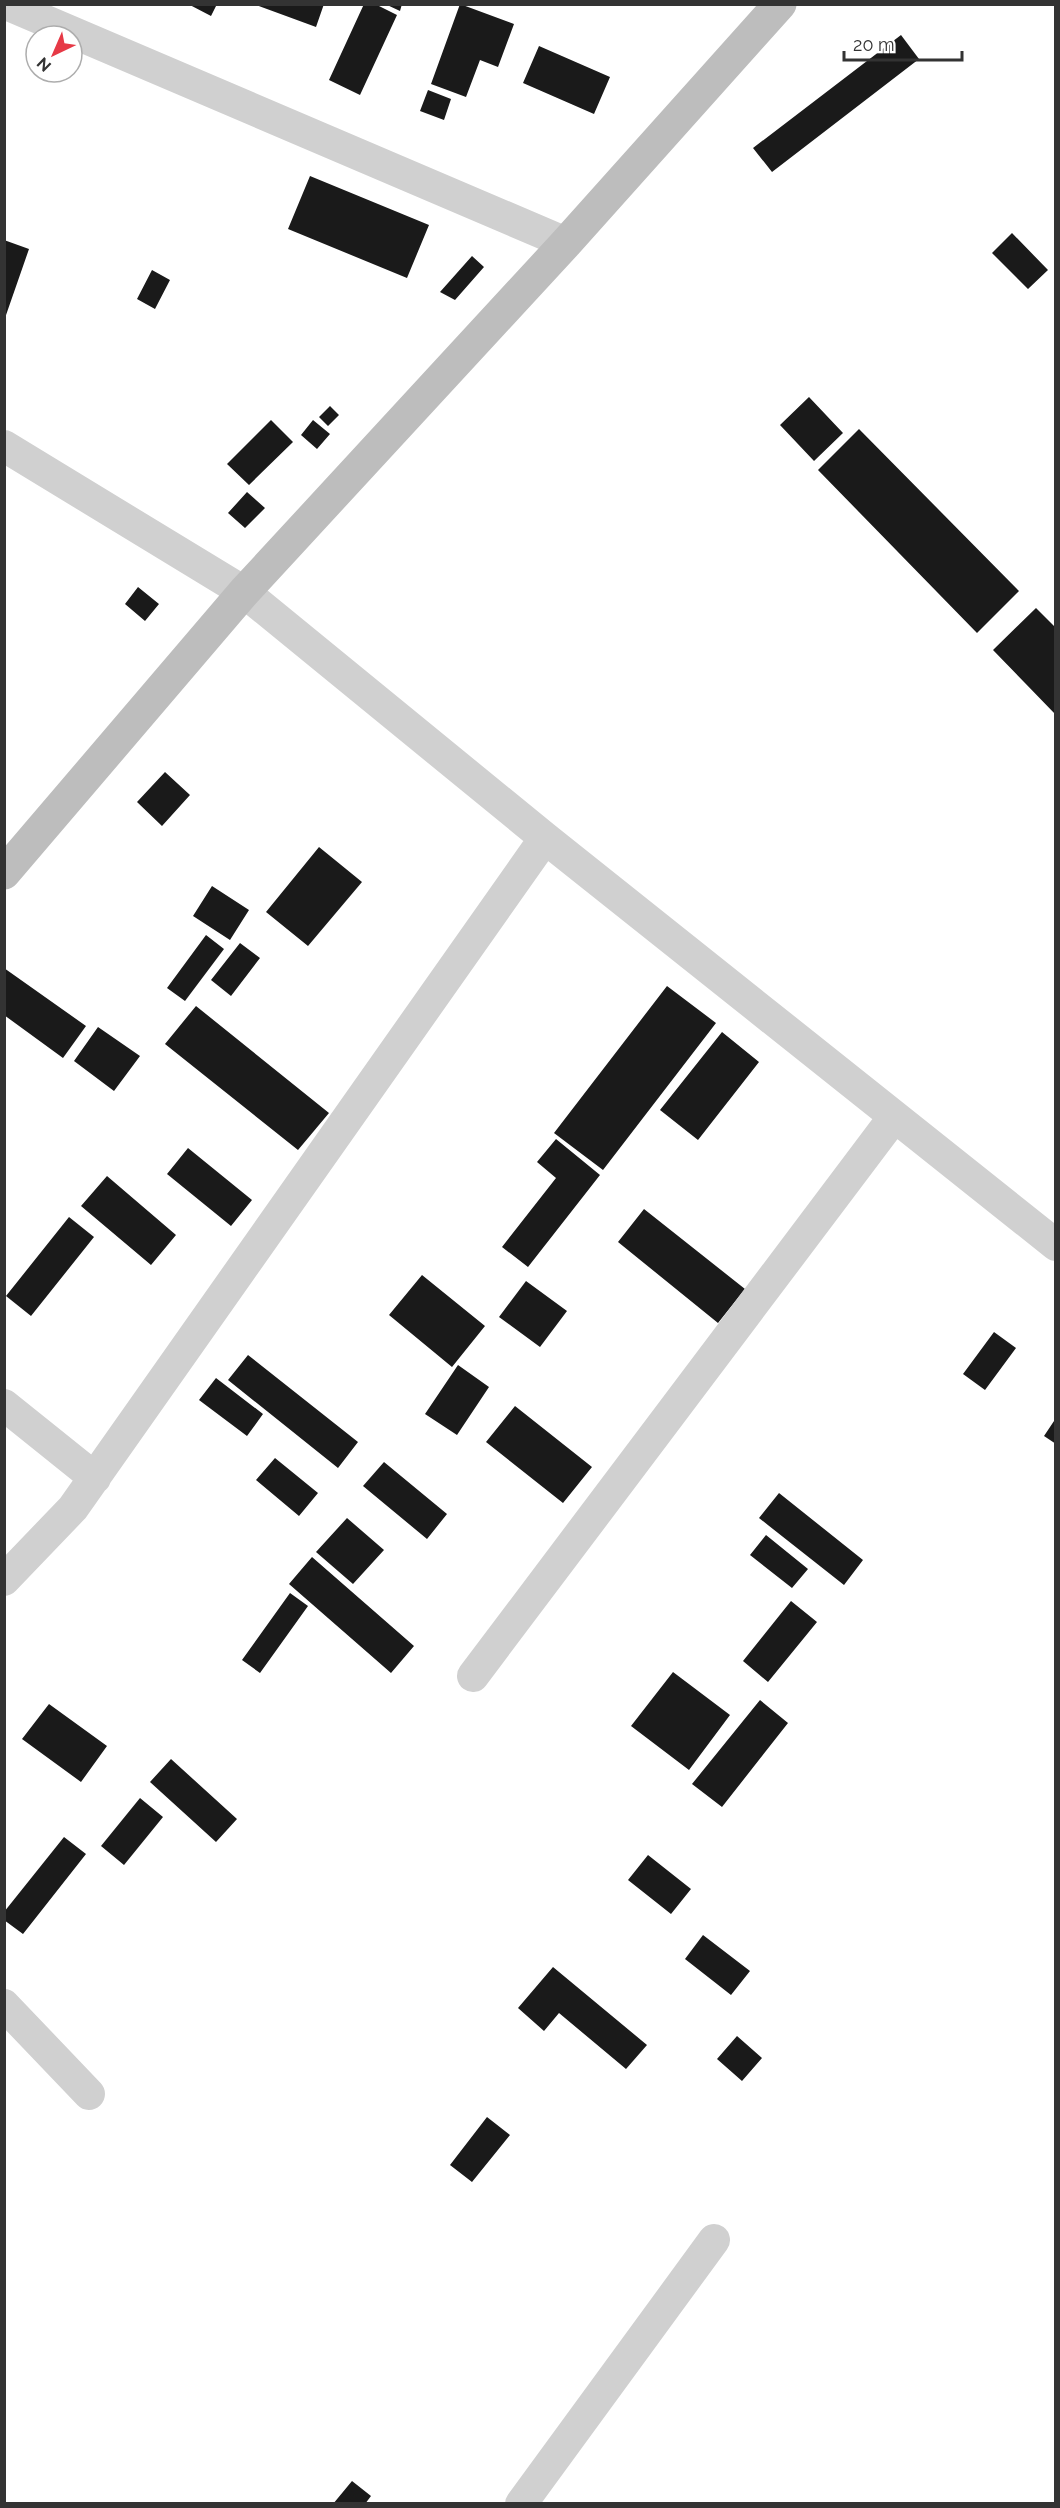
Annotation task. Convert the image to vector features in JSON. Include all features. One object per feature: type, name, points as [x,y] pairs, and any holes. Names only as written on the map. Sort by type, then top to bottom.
[{"type":"street","points":[[6,4],[566,243]]},
{"type":"street","points":[[9,863],[244,592],[566,243],[780,4]]},
{"type":"street","points":[[4,446],[244,592],[545,838],[1056,1245]]},
{"type":"street","points":[[4,1580],[74,1508],[545,838]]},
{"type":"street","points":[[473,1676],[894,1117]]},
{"type":"street","points":[[4,1405],[95,1478]]},
{"type":"street","points":[[4,2005],[89,2094]]},
{"type":"street","points":[[521,2504],[714,2240]]},
{"type":"building","points":[[188,4],[217,4],[211,16]]},
{"type":"building","points":[[253,4],[324,4],[316,27]]},
{"type":"building","points":[[364,4],[375,4],[397,15],[360,95],[329,80]]},
{"type":"building","points":[[385,4],[402,4],[400,11]]},
{"type":"building","points":[[460,4],[514,24],[498,67],[480,60],[466,97],[431,84]]},
{"type":"building","points":[[901,35],[919,59],[772,172],[753,148]]},
{"type":"building","points":[[539,46],[610,77],[594,114],[523,83]]},
{"type":"building","points":[[428,90],[451,99],[444,120],[420,111]]},
{"type":"building","points":[[310,176],[429,225],[407,278],[288,229]]},
{"type":"building","points":[[1012,233],[1048,270],[1028,289],[992,253]]},
{"type":"building","points":[[4,240],[29,249],[5,318],[4,318]]},
{"type":"building","points":[[472,256],[484,267],[455,300],[440,292]]},
{"type":"building","points":[[152,270],[170,280],[155,309],[137,299]]},
{"type":"building","points":[[809,397],[843,433],[814,461],[780,425]]},
{"type":"building","points":[[330,406],[339,415],[328,426],[319,417]]},
{"type":"building","points":[[271,420],[293,442],[249,485],[227,464]]},
{"type":"building","points":[[313,420],[330,434],[317,449],[301,435]]},
{"type":"building","points":[[859,429],[1019,591],[977,633],[818,470]]},
{"type":"building","points":[[247,492],[265,508],[245,528],[228,513]]},
{"type":"building","points":[[138,587],[159,604],[145,621],[125,604]]},
{"type":"building","points":[[1036,608],[1056,628],[1056,715],[993,650]]},
{"type":"building","points":[[165,772],[190,795],[162,826],[137,802]]},
{"type":"building","points":[[319,847],[362,882],[308,946],[266,912]]},
{"type":"building","points":[[212,886],[249,910],[230,940],[193,916]]},
{"type":"building","points":[[206,935],[224,949],[185,1001],[167,988]]},
{"type":"building","points":[[240,943],[260,958],[231,996],[211,980]]},
{"type":"building","points":[[4,968],[86,1026],[63,1058],[4,1015]]},
{"type":"building","points":[[667,986],[716,1023],[603,1170],[554,1133]]},
{"type":"building","points":[[196,1006],[329,1113],[298,1150],[165,1044]]},
{"type":"building","points":[[98,1027],[140,1056],[114,1091],[74,1061]]},
{"type":"building","points":[[722,1032],[759,1062],[698,1140],[660,1110]]},
{"type":"building","points":[[556,1139],[600,1175],[528,1267],[502,1247],[556,1178],[537,1162]]},
{"type":"building","points":[[188,1148],[252,1200],[231,1226],[167,1174]]},
{"type":"building","points":[[107,1176],[176,1235],[151,1265],[81,1206]]},
{"type":"building","points":[[644,1209],[745,1289],[718,1323],[618,1242]]},
{"type":"building","points":[[69,1217],[94,1237],[31,1316],[6,1296]]},
{"type":"building","points":[[422,1275],[485,1326],[452,1367],[389,1315]]},
{"type":"building","points":[[526,1281],[567,1311],[540,1347],[499,1317]]},
{"type":"building","points":[[994,1332],[1016,1348],[985,1390],[963,1374]]},
{"type":"building","points":[[248,1355],[358,1442],[338,1468],[228,1380]]},
{"type":"building","points":[[458,1365],[489,1387],[457,1435],[425,1414]]},
{"type":"building","points":[[216,1378],[263,1414],[247,1436],[199,1400]]},
{"type":"building","points":[[515,1406],[592,1467],[563,1503],[486,1442]]},
{"type":"building","points":[[1056,1418],[1056,1444],[1044,1436]]},
{"type":"building","points":[[275,1458],[318,1493],[299,1516],[256,1480]]},
{"type":"building","points":[[384,1462],[447,1514],[427,1539],[363,1486]]},
{"type":"building","points":[[779,1493],[863,1560],[844,1585],[759,1518]]},
{"type":"building","points":[[347,1518],[384,1550],[353,1584],[316,1552]]},
{"type":"building","points":[[766,1535],[808,1569],[792,1588],[750,1555]]},
{"type":"building","points":[[312,1557],[414,1646],[391,1673],[289,1584]]},
{"type":"building","points":[[290,1593],[308,1606],[260,1673],[242,1660]]},
{"type":"building","points":[[791,1601],[817,1622],[768,1682],[743,1661]]},
{"type":"building","points":[[673,1672],[730,1715],[689,1770],[631,1726]]},
{"type":"building","points":[[760,1700],[788,1723],[722,1807],[692,1784]]},
{"type":"building","points":[[49,1704],[107,1746],[81,1782],[22,1739]]},
{"type":"building","points":[[171,1759],[237,1819],[216,1842],[150,1782]]},
{"type":"building","points":[[140,1798],[163,1817],[124,1865],[101,1846]]},
{"type":"building","points":[[64,1837],[86,1854],[23,1934],[4,1920],[4,1912]]},
{"type":"building","points":[[648,1855],[691,1889],[671,1914],[628,1880]]},
{"type":"building","points":[[703,1935],[750,1971],[731,1995],[685,1959]]},
{"type":"building","points":[[553,1967],[647,2045],[626,2069],[559,2013],[544,2031],[518,2008]]},
{"type":"building","points":[[737,2036],[762,2058],[742,2081],[717,2059]]},
{"type":"building","points":[[487,2117],[510,2135],[472,2182],[450,2165]]},
{"type":"building","points":[[352,2481],[371,2496],[365,2504],[333,2504]]}]
